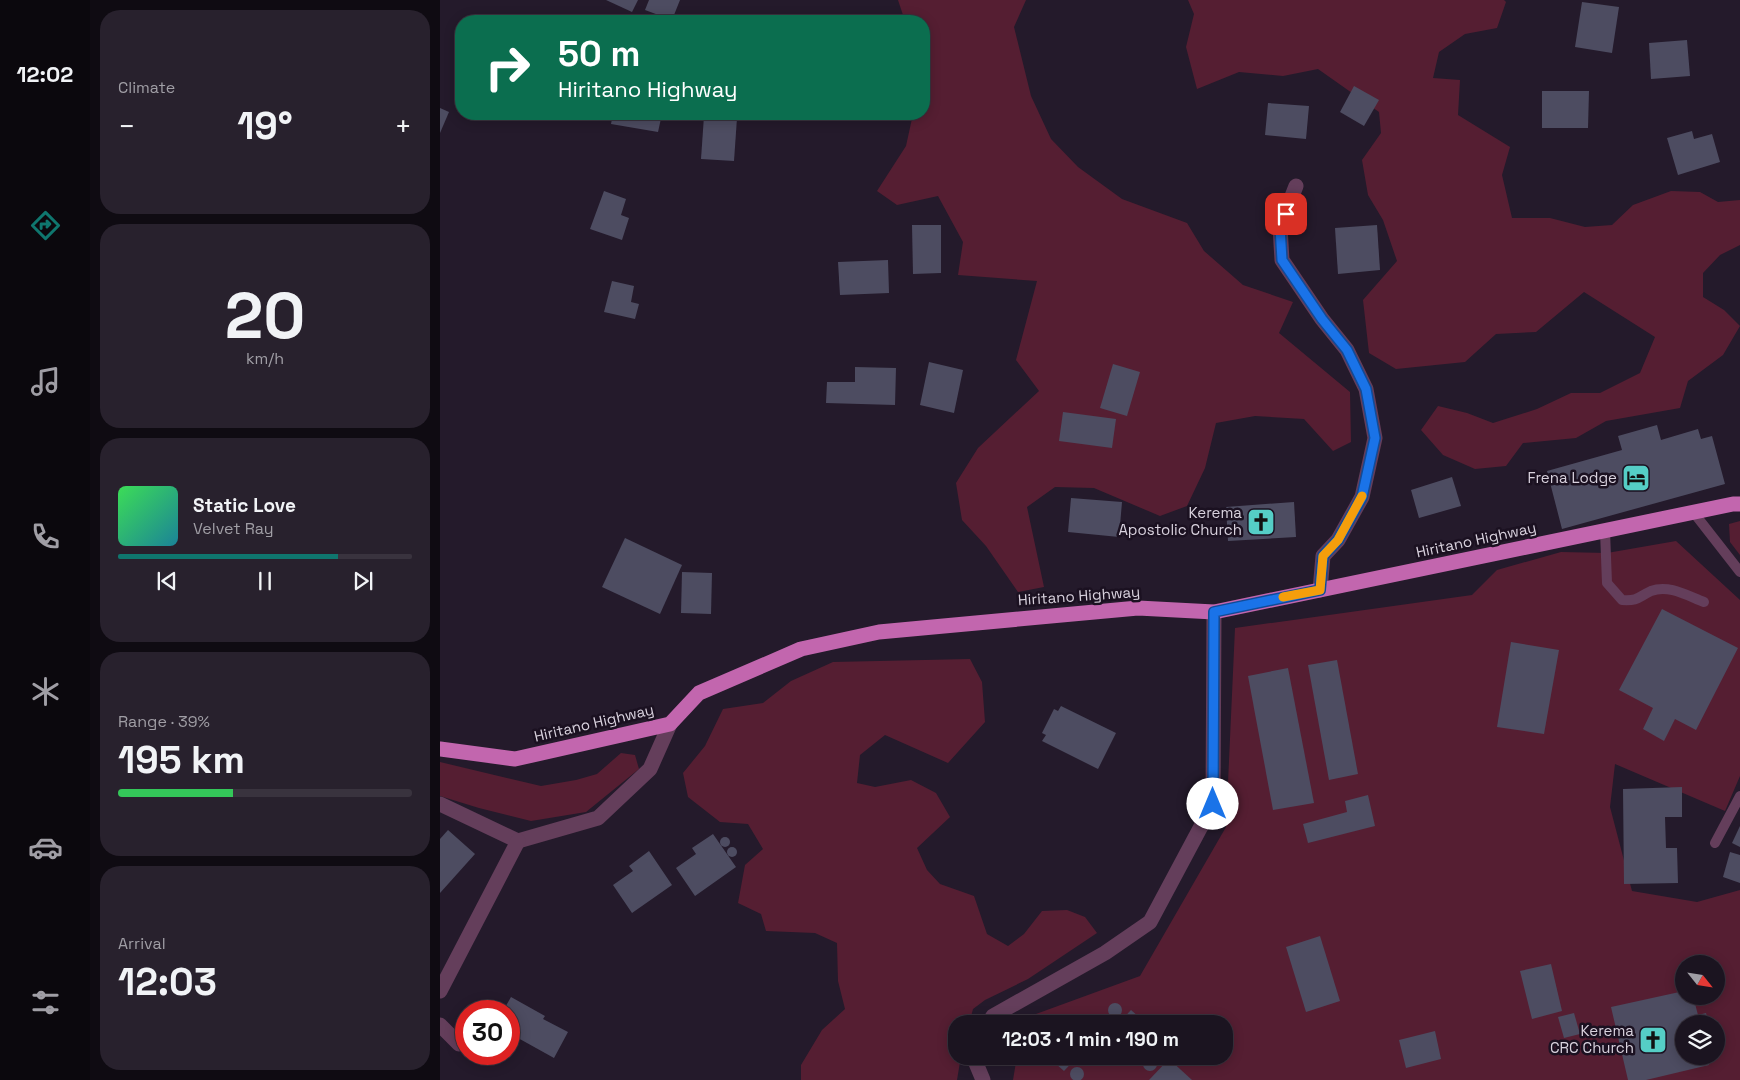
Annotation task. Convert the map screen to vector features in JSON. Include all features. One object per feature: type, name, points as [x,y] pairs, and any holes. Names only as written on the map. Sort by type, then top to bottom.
[{"type":"highway","name":"Hiritano Highway","points":[[440,749],[515,759],[670,724],[700,693],[801,649],[869,634],[966,623],[1138,608],[1214,612],[1740,504]]},
{"type":"street","points":[[1296,186],[1280,227],[1282,260],[1322,319],[1347,350],[1366,389],[1375,438],[1362,497],[1338,540],[1323,556],[1320,590]]},
{"type":"street","points":[[995,1015],[1104,953],[1150,922],[1213,804],[1214,612]]},
{"type":"street","points":[[440,804],[518,841],[598,818],[650,770],[670,724]]},
{"type":"street","points":[[440,991],[518,841]]},
{"type":"street","points":[[440,1025],[455,1040]]},
{"type":"street","points":[[977,1065],[983,1080]]},
{"type":"lane","points":[[1694,513],[1740,572]]},
{"type":"lane","points":[[1605,531],[1607,583],[1622,600],[1635,601],[1653,591],[1669,588],[1704,602]]},
{"type":"lane","points":[[1715,843],[1740,796]]},
{"type":"shaded area","points":[[898,0],[1026,0],[1014,27],[1031,96],[1051,139],[1078,167],[1122,199],[1187,223],[1204,251],[1243,285],[1293,302],[1279,333],[1350,392],[1351,442],[1333,451],[1304,419],[1255,416],[1216,423],[1205,468],[1187,506],[1160,516],[1094,488],[1055,487],[1027,507],[1044,587],[1018,592],[986,546],[962,520],[956,483],[978,448],[1039,391],[1016,360],[1037,281],[958,275],[963,242],[938,196],[897,205],[877,191],[906,146],[912,120],[930,120],[930,15],[903,15]]},
{"type":"shaded area","points":[[1188,0],[1504,0],[1506,2],[1497,28],[1465,34],[1439,52],[1433,78],[1460,80],[1458,115],[1510,147],[1502,175],[1512,218],[1550,218],[1585,227],[1612,225],[1633,205],[1671,191],[1700,192],[1718,202],[1740,200],[1740,245],[1720,255],[1703,273],[1703,297],[1724,310],[1740,326],[1723,355],[1688,381],[1680,408],[1606,421],[1576,438],[1523,443],[1506,466],[1475,469],[1443,455],[1421,430],[1438,406],[1467,413],[1493,423],[1537,409],[1571,393],[1600,393],[1640,373],[1655,337],[1584,292],[1536,332],[1496,334],[1465,362],[1396,369],[1369,353],[1363,300],[1397,261],[1383,220],[1368,195],[1362,160],[1381,133],[1379,112],[1318,69],[1283,76],[1239,72],[1197,89],[1186,47],[1194,14]]},
{"type":"shaded area","points":[[1740,521],[1740,555],[1730,542],[1729,524]]},
{"type":"shaded area","points":[[1676,541],[1740,600],[1740,776],[1725,811],[1615,764],[1610,807],[1632,891],[1697,902],[1740,890],[1740,1080],[1013,1080],[1016,1065],[1233,1065],[1233,1015],[1033,1015],[1140,976],[1226,827],[1235,628],[1472,595],[1497,570],[1561,552],[1607,553]]},
{"type":"shaded area","points":[[970,659],[982,682],[985,722],[948,763],[885,735],[860,755],[857,783],[875,787],[911,780],[936,793],[950,817],[917,848],[927,870],[940,884],[974,896],[987,934],[1008,946],[1024,934],[1042,911],[1067,910],[1085,917],[1097,933],[1028,979],[985,1000],[973,1009],[971,1015],[948,1015],[948,1065],[960,1065],[957,1080],[801,1080],[801,1065],[822,1030],[845,1009],[838,981],[837,943],[815,933],[766,931],[761,914],[738,903],[745,865],[763,849],[748,824],[720,822],[688,797],[683,773],[705,746],[723,709],[763,703],[791,681],[833,662]]},
{"type":"shaded area","points":[[621,753],[635,755],[639,769],[586,812],[531,821],[440,796],[440,762],[541,786],[597,774]]},
{"type":"building","points":[[606,0],[638,0],[632,12]]},
{"type":"building","points":[[649,0],[680,0],[674,15],[658,15],[645,10]]},
{"type":"building","points":[[1582,2],[1619,7],[1612,53],[1575,47]]},
{"type":"building","points":[[1687,40],[1690,76],[1651,79],[1649,43]]},
{"type":"building","points":[[1354,86],[1379,100],[1364,126],[1340,112]]},
{"type":"building","points":[[1542,91],[1589,91],[1588,128],[1542,128]]},
{"type":"building","points":[[1268,103],[1309,106],[1306,139],[1265,135]]},
{"type":"building","points":[[440,108],[449,112],[440,133]]},
{"type":"building","points":[[612,120],[661,120],[658,132],[611,124]]},
{"type":"building","points":[[704,120],[737,120],[734,161],[701,159]]},
{"type":"building","points":[[1692,131],[1694,139],[1712,134],[1720,162],[1678,175],[1667,138]]},
{"type":"building","points":[[604,191],[626,199],[621,215],[629,218],[622,240],[590,229]]},
{"type":"building","points":[[912,225],[941,225],[941,273],[913,274]]},
{"type":"building","points":[[1377,225],[1380,270],[1338,274],[1335,228]]},
{"type":"building","points":[[888,260],[889,293],[840,295],[838,262]]},
{"type":"building","points":[[612,281],[634,286],[631,302],[639,304],[635,319],[604,312]]},
{"type":"building","points":[[929,362],[963,370],[954,413],[920,405]]},
{"type":"building","points":[[1113,364],[1140,372],[1127,416],[1100,408]]},
{"type":"building","points":[[855,367],[896,368],[895,405],[826,403],[827,382],[855,382]]},
{"type":"building","points":[[1063,412],[1116,419],[1112,448],[1059,441]]},
{"type":"building","name":"Frena Lodge","points":[[1657,425],[1661,440],[1698,429],[1701,439],[1712,436],[1725,484],[1562,529],[1547,471],[1622,450],[1618,436]]},
{"type":"building","points":[[1452,477],[1461,506],[1419,518],[1411,490]]},
{"type":"building","points":[[1071,498],[1122,502],[1119,537],[1068,532]]},
{"type":"building","name":"Kerema Apostolic Church","points":[[1294,502],[1296,537],[1228,541],[1226,507]]},
{"type":"building","points":[[625,538],[682,565],[660,614],[602,587]]},
{"type":"building","points":[[682,572],[712,573],[711,614],[681,613]]},
{"type":"building","points":[[1662,609],[1738,648],[1696,730],[1675,719],[1664,741],[1643,729],[1653,708],[1619,690]]},
{"type":"building","points":[[1511,642],[1559,650],[1544,734],[1497,727]]},
{"type":"building","points":[[1337,660],[1358,774],[1329,780],[1308,665]]},
{"type":"building","points":[[1288,668],[1314,803],[1273,810],[1248,676]]},
{"type":"building","points":[[1061,706],[1116,733],[1098,769],[1042,741],[1046,735],[1042,733],[1054,709],[1058,711]]},
{"type":"building","points":[[1682,787],[1682,817],[1665,817],[1666,848],[1677,848],[1678,883],[1624,884],[1623,789]]},
{"type":"building","points":[[1368,795],[1375,826],[1308,843],[1303,824],[1347,812],[1345,801]]},
{"type":"building","points":[[1740,826],[1740,847],[1732,843]]},
{"type":"building","points":[[448,830],[475,854],[440,893],[440,839]]},
{"type":"building","points":[[713,834],[736,867],[695,896],[676,868],[696,854],[692,848]]},
{"type":"building","points":[[725,837],[730,842],[725,847],[720,842]]},
{"type":"building","points":[[732,847],[737,852],[732,857],[727,852]]},
{"type":"building","points":[[649,851],[672,885],[632,913],[613,885],[633,871],[629,866]]},
{"type":"building","points":[[1730,852],[1740,855],[1740,883],[1723,877]]},
{"type":"building","points":[[1320,936],[1340,1001],[1306,1012],[1286,947]]},
{"type":"building","points":[[1551,964],[1562,1011],[1532,1019],[1520,971]]},
{"type":"building","name":"Kerema CRC Church","points":[[1675,993],[1675,1005],[1695,1005],[1698,1015],[1675,1015],[1675,1065],[1709,1065],[1646,1080],[1628,1080],[1611,1007]]},
{"type":"building","points":[[520,1002],[545,1016],[543,1019],[568,1032],[554,1058],[520,1039]]},
{"type":"building","points":[[1112,1003],[1118,1003],[1122,1007],[1120,1015],[1110,1015],[1108,1013],[1108,1007]]},
{"type":"building","points":[[1131,1010],[1137,1015],[1126,1015]]},
{"type":"building","points":[[1574,1013],[1580,1034],[1564,1038],[1558,1017]]},
{"type":"building","points":[[1435,1031],[1441,1059],[1406,1068],[1399,1040]]},
{"type":"building","points":[[1057,1065],[1070,1065],[1064,1071]]},
{"type":"building","points":[[1143,1065],[1157,1065],[1153,1071],[1147,1071]]},
{"type":"building","points":[[1163,1065],[1176,1065],[1192,1080],[1149,1080]]},
{"type":"building","points":[[1077,1067],[1082,1069],[1084,1074],[1082,1079],[1077,1081],[1072,1079],[1070,1074],[1072,1069]]},
{"type":"slow traffic","points":[[1283,597],[1320,590],[1323,556],[1338,540],[1362,496]]},
{"type":"place","name":"Frena Lodge","points":[[1636,478]]},
{"type":"place","name":"Kerema Apostolic Church","points":[[1261,522]]},
{"type":"place","name":"Kerema CRC Church","points":[[1653,1040]]},
{"type":"route","points":[[1213,804],[1214,612],[1320,590],[1323,556],[1338,540],[1362,497],[1375,438],[1366,389],[1347,350],[1322,319],[1282,260],[1280,227],[1286,214]]}]
